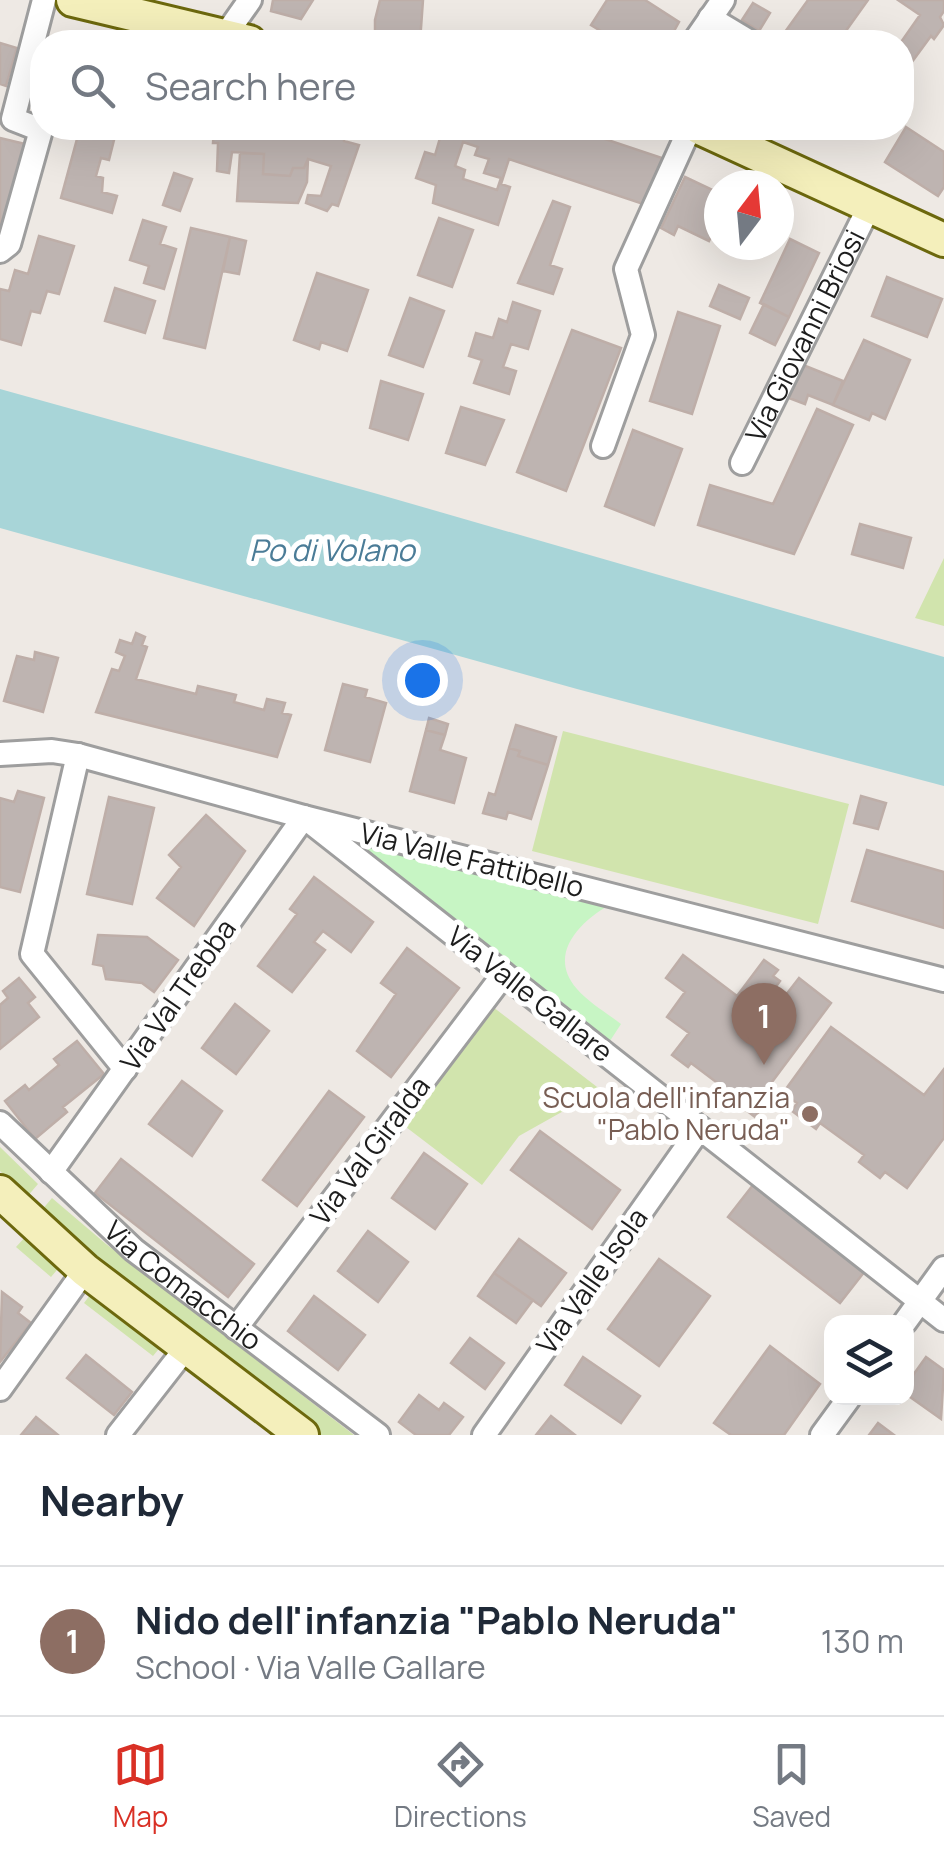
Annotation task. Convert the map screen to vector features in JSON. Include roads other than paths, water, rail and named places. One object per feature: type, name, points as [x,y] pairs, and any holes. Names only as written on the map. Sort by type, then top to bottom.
[{"type":"street","points":[[36,30],[44,0]]},
{"type":"street","points":[[73,0],[195,30]]},
{"type":"street","points":[[240,30],[250,0]]},
{"type":"street","points":[[702,30],[716,9],[738,30]]},
{"type":"street","points":[[30,52],[12,120],[30,126]]},
{"type":"street","points":[[0,250],[9,244],[38,140]]},
{"type":"street","points":[[603,446],[643,335],[626,269],[685,140]]},
{"type":"street","name":"Via Giovanni Briosi","points":[[726,140],[869,207],[940,229]]},
{"type":"street","name":"Via Giovanni Briosi","points":[[742,462],[869,207]]},
{"type":"street","name":"Via Valle Fattibello","points":[[0,754],[78,754],[304,817],[944,980]]},
{"type":"street","points":[[78,754],[32,954],[125,1069]]},
{"type":"street","name":"Via Valle Gallare","points":[[304,817],[944,1320]]},
{"type":"street","name":"Via Val Trebba","points":[[51,1172],[304,817]]},
{"type":"street","name":"Via Val Giralda","points":[[236,1328],[504,974]]},
{"type":"street","name":"Via Comacchio","points":[[0,1123],[134,1250],[378,1435]]},
{"type":"street","name":"Via Valle Isola","points":[[484,1435],[700,1128]]},
{"type":"street","name":"Via Comacchio","points":[[0,1192],[85,1270],[302,1435]]},
{"type":"street","points":[[909,1315],[944,1268]]},
{"type":"street","points":[[0,1389],[85,1270]]},
{"type":"street","points":[[118,1435],[186,1348]]},
{"type":"street","points":[[822,1435],[844,1405]]},
{"type":"water","name":"Po di Volano","points":[[0,389],[944,657],[944,786],[577,689],[0,528]]},
{"type":"place","name":"Nido dell'infanzia \"Pablo Neruda\"","points":[[764,1065]]},
{"type":"place","name":"Scuola dell'infanzia \"Pablo Neruda\"","points":[[810,1114]]}]
